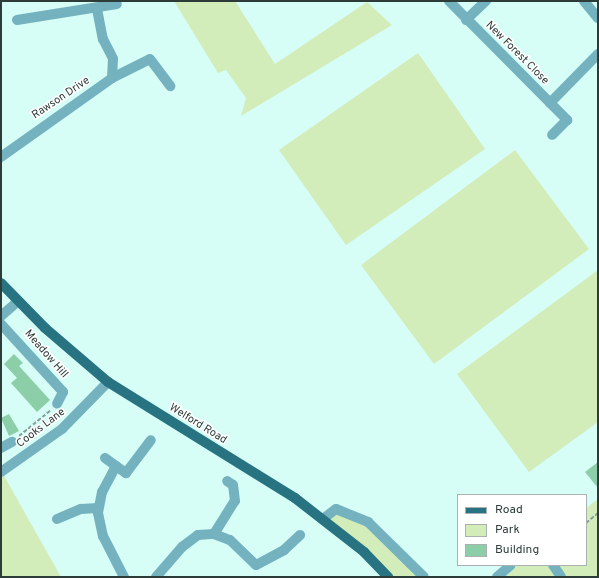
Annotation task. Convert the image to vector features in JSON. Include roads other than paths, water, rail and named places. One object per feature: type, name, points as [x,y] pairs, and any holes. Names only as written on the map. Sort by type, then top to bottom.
[{"type":"main road","name":"Welford Road","points":[[1,283],[17,302],[75,356],[108,382],[296,498],[364,552],[388,577]]},
{"type":"street","name":"New Forest Close","points":[[449,1],[466,20],[567,120],[552,135]]},
{"type":"street","points":[[466,20],[486,1]]},
{"type":"street","points":[[584,1],[598,18]]},
{"type":"street","points":[[17,20],[97,9],[116,4]]},
{"type":"street","points":[[97,9],[103,39],[113,59],[112,78]]},
{"type":"street","name":"New Forest Close","points":[[550,103],[598,54]]},
{"type":"street","name":"Rawson Drive","points":[[1,156],[112,78],[150,59],[170,86]]},
{"type":"street","points":[[1,316],[17,302]]},
{"type":"street","name":"Meadow Hill","points":[[1,324],[63,392],[57,404]]},
{"type":"street","name":"Cooks Lane","points":[[1,472],[62,429],[108,382]]},
{"type":"street","points":[[105,458],[126,473],[151,440]]},
{"type":"street","name":"Cooks Lane","points":[[1,448],[12,442]]},
{"type":"street","points":[[116,466],[102,492],[98,508],[102,536],[124,577]]},
{"type":"street","points":[[214,534],[235,501],[233,486],[227,481]]},
{"type":"street","points":[[57,519],[81,509],[98,508]]},
{"type":"street","points":[[323,519],[336,509],[368,522],[424,577]]},
{"type":"street","points":[[156,577],[182,547],[198,536],[214,534],[230,540],[256,565],[284,550],[300,535]]},
{"type":"street","points":[[497,577],[510,566]]},
{"type":"street","points":[[554,566],[561,577]]}]
